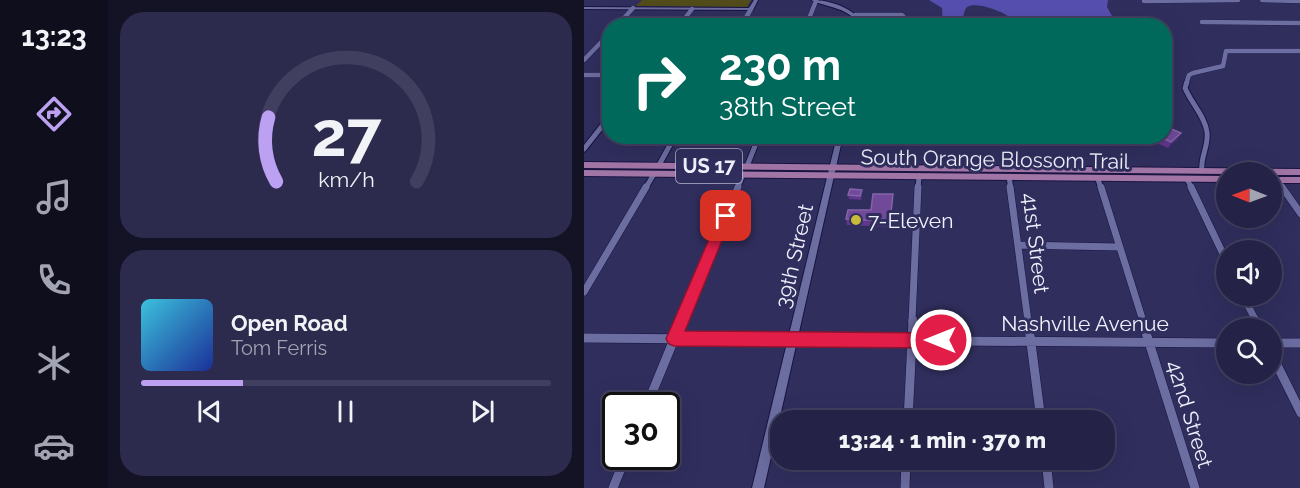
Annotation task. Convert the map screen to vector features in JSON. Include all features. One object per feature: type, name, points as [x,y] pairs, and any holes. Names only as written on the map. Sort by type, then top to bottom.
[{"type":"main road","name":"South Orange Blossom Trail","points":[[584,165],[656,170]]},
{"type":"main road","name":"South Orange Blossom Trail","points":[[584,173],[656,170],[1026,169],[1301,172]]},
{"type":"main road","points":[[1009,177],[1017,171],[1026,169]]},
{"type":"main road","name":"South Orange Blossom Trail","points":[[832,171],[919,176],[1216,180]]},
{"type":"main road","points":[[1282,180],[1301,180]]},
{"type":"street","points":[[746,18],[756,0]]},
{"type":"street","points":[[809,18],[815,0],[855,15],[902,15],[905,18]]},
{"type":"street","points":[[1144,1],[1238,0]]},
{"type":"street","points":[[1262,0],[1301,1]]},
{"type":"street","points":[[584,8],[751,9]]},
{"type":"street","points":[[624,18],[633,8]]},
{"type":"street","points":[[685,18],[692,9]]},
{"type":"street","points":[[1202,22],[1301,23]]},
{"type":"street","points":[[584,60],[602,41]]},
{"type":"street","points":[[1202,171],[1200,160],[1207,141],[1207,134],[1205,124],[1185,88],[1188,76],[1201,70],[1220,69],[1223,66],[1226,51],[1301,51]]},
{"type":"street","points":[[584,75],[602,75]]},
{"type":"street","points":[[584,149],[602,126]]},
{"type":"street","points":[[584,292],[671,144]]},
{"type":"street","points":[[652,392],[756,144]]},
{"type":"street","name":"39th Street","points":[[758,488],[838,144]]},
{"type":"street","points":[[908,410],[919,176]]},
{"type":"street","name":"41st Street","points":[[1009,177],[1040,410]]},
{"type":"street","name":"42nd Street","points":[[1098,179],[1195,488]]},
{"type":"street","points":[[1187,179],[1216,240]]},
{"type":"street","points":[[1282,190],[1301,214]]},
{"type":"street","points":[[1018,245],[1119,247]]},
{"type":"street","name":"Nashville Avenue","points":[[584,338],[1216,343]]},
{"type":"street","points":[[1282,343],[1301,343]]},
{"type":"street","points":[[1282,374],[1301,413]]},
{"type":"street","points":[[613,488],[620,470]]},
{"type":"street","points":[[905,488],[906,470]]},
{"type":"street","points":[[1047,470],[1049,488]]},
{"type":"shaded area","points":[[642,0],[751,0],[747,7],[636,6]]},
{"type":"shaded area","points":[[929,0],[1108,0],[1107,7],[1113,18],[1011,18],[986,7],[972,5],[967,7],[964,18],[943,18],[942,8]]},
{"type":"building","points":[[1172,129],[1181,133],[1172,141]]},
{"type":"building","points":[[850,189],[862,190],[860,196],[848,195]]},
{"type":"building","points":[[873,194],[893,194],[890,221],[846,219],[848,210],[871,210]]},
{"type":"place","name":"7-Eleven","points":[[856,220]]},
{"type":"route","points":[[726,216],[674,339],[941,340]]}]
